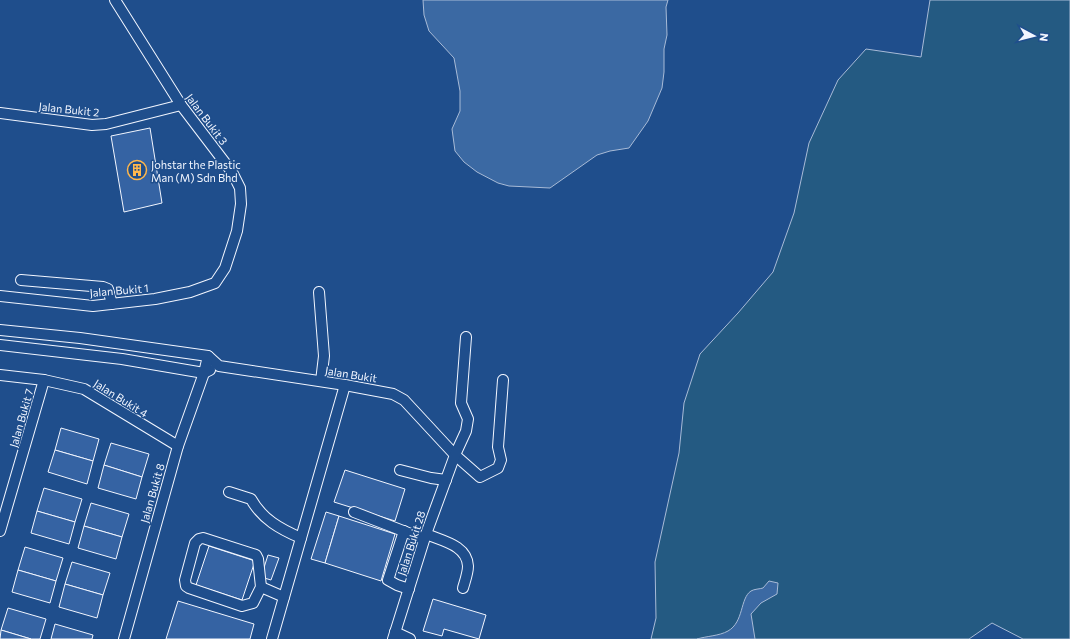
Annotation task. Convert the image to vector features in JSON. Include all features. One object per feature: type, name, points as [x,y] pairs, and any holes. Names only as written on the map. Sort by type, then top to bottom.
[{"type":"street","name":"Jalan Bukit 3","points":[[115,0],[181,105],[232,172],[240,188],[241,204],[237,232],[224,268],[215,283]]},
{"type":"street","name":"Jalan Bukit 2","points":[[0,114],[92,125],[106,124],[181,105]]},
{"type":"street","points":[[21,280],[103,287],[108,289],[112,304]]},
{"type":"street","name":"Jalan Bukit 1","points":[[0,296],[93,306],[190,292],[215,283]]},
{"type":"street","points":[[320,292],[324,356],[321,381]]},
{"type":"street","points":[[0,330],[80,338],[208,356],[219,366],[204,373],[122,360],[0,345]]},
{"type":"street","name":"Jalan Bukit 28","points":[[394,636],[425,537],[455,455],[466,431],[468,419],[461,403],[466,337]]},
{"type":"street","name":"Jalan Bukit 8","points":[[124,639],[178,446],[204,373],[208,356]]},
{"type":"street","name":"Jalan Bukit","points":[[219,366],[321,381],[393,394],[404,400],[455,455],[480,476],[498,468],[501,460],[498,447],[503,380]]},
{"type":"street","name":"Jalan Bukit 4","points":[[0,375],[44,380],[84,389],[178,446]]},
{"type":"street","name":"Jalan Bukit 7","points":[[0,531],[44,380]]},
{"type":"street","points":[[272,639],[345,385]]},
{"type":"street","points":[[400,470],[431,478],[446,480]]},
{"type":"street","points":[[229,492],[251,499],[256,509],[267,520],[301,538]]},
{"type":"street","points":[[354,512],[404,531],[455,546],[465,553],[468,567],[463,588]]},
{"type":"street","points":[[404,531],[388,580],[409,589]]},
{"type":"street","points":[[203,538],[256,555],[258,559],[261,587],[253,603],[242,606],[189,588],[186,586],[185,580],[195,543],[199,539],[203,538]]},
{"type":"street","points":[[261,587],[284,597]]},
{"type":"street","points":[[394,636],[410,639]]},
{"type":"shaded area","points":[[423,0],[668,0],[666,7],[667,35],[664,49],[662,88],[648,121],[629,148],[597,155],[550,188],[509,186],[498,183],[477,172],[464,162],[455,151],[452,129],[460,111],[460,91],[454,58],[429,31],[424,15]]},
{"type":"shaded area","points":[[930,0],[1070,0],[1070,639],[1023,639],[992,623],[969,639],[651,639],[656,618],[655,562],[679,453],[684,403],[700,354],[773,272],[794,213],[809,143],[838,80],[866,49],[921,57]]},
{"type":"shaded area","points":[[769,581],[778,583],[777,594],[761,603],[751,614],[755,639],[697,639],[721,634],[733,627],[737,622],[748,594],[752,590],[763,588]]},
{"type":"building","name":"Johstar the Plastic Man (M) Sdn Bhd","points":[[150,128],[162,203],[124,212],[111,136]]},
{"type":"building","points":[[61,428],[99,439],[93,461],[55,450]]},
{"type":"building","points":[[111,443],[149,454],[142,477],[104,465]]},
{"type":"building","points":[[55,450],[93,461],[87,484],[48,472]]},
{"type":"building","points":[[104,465],[142,477],[136,499],[98,488]]},
{"type":"building","points":[[345,470],[405,489],[395,521],[334,502]]},
{"type":"building","points":[[44,488],[82,499],[75,522],[37,511]]},
{"type":"building","points":[[91,503],[129,514],[122,537],[84,526]]},
{"type":"building","points":[[37,511],[75,522],[69,544],[31,533]]},
{"type":"building","points":[[326,512],[339,516],[325,563],[311,559]]},
{"type":"building","points":[[339,516],[395,534],[381,581],[325,563]]},
{"type":"building","points":[[84,526],[122,537],[116,559],[78,548]]},
{"type":"building","points":[[209,546],[255,561],[242,600],[196,585]]},
{"type":"building","points":[[25,547],[63,558],[56,581],[18,570]]},
{"type":"building","points":[[268,555],[279,558],[271,580],[261,577]]},
{"type":"building","points":[[72,562],[110,573],[103,595],[65,584]]},
{"type":"building","points":[[18,570],[56,581],[50,603],[12,592]]},
{"type":"building","points":[[65,584],[103,595],[97,618],[59,607]]},
{"type":"building","points":[[433,599],[486,615],[479,639],[444,629],[442,636],[423,631]]},
{"type":"building","points":[[178,601],[254,624],[250,639],[166,639]]},
{"type":"building","points":[[8,608],[46,619],[40,639],[31,639],[1,630]]},
{"type":"building","points":[[55,624],[93,635],[92,639],[51,639]]},
{"type":"building","points":[[1,630],[31,639],[0,639]]},
{"type":"place","name":"Johstar the Plastic Man (M) Sdn Bhd","points":[[137,170]]}]
